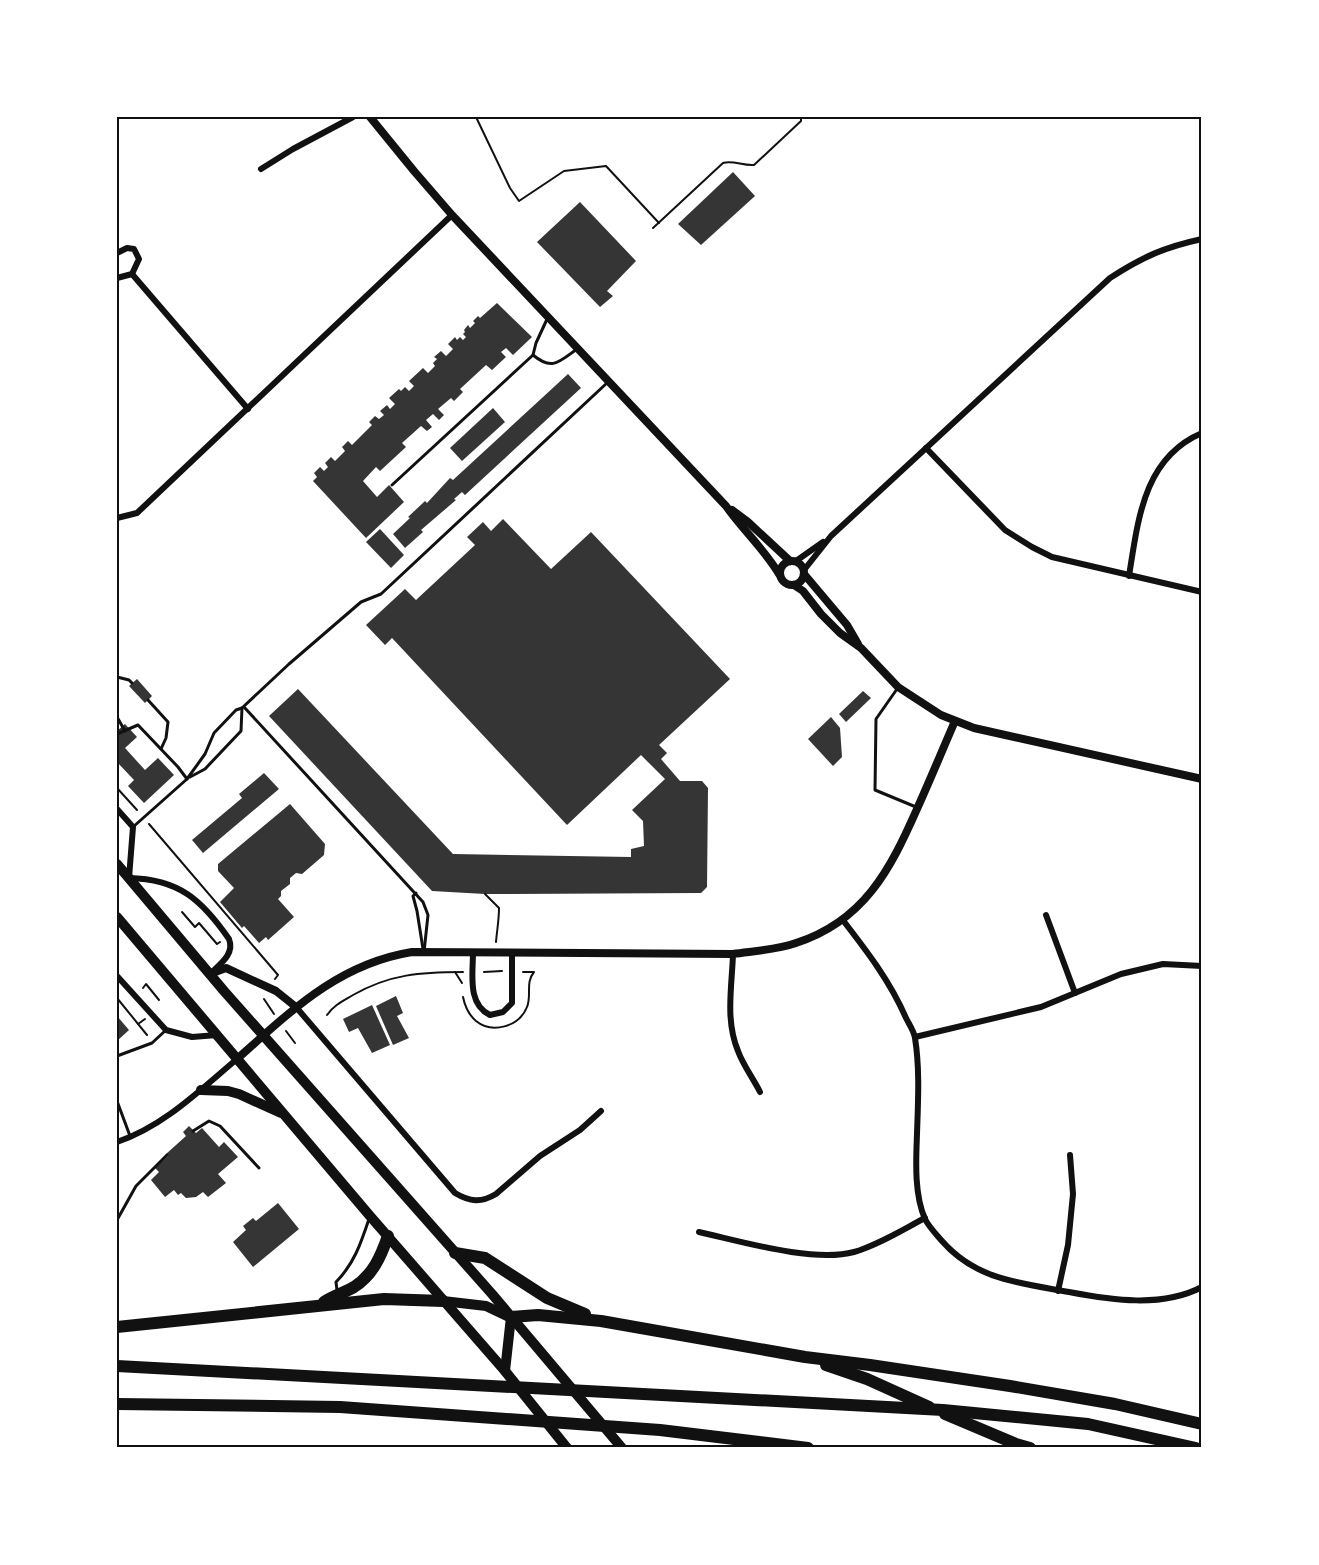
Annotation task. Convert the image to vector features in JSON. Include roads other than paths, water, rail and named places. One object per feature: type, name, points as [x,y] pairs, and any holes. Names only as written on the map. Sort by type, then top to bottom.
[{"type":"highway","points":[[318,1306],[354,1287],[372,1271],[382,1254],[388,1236]]},
{"type":"highway","points":[[455,1253],[485,1258],[547,1298],[601,1321]]},
{"type":"highway","points":[[117,1327],[384,1299],[443,1301]]},
{"type":"highway","points":[[510,1317],[538,1315],[601,1321],[805,1358],[870,1365],[1010,1386],[1115,1404],[1202,1424]]},
{"type":"highway","points":[[805,1358],[867,1379],[1030,1448]]},
{"type":"highway","points":[[117,1366],[943,1410],[1088,1424],[1196,1448]]},
{"type":"highway","points":[[117,1404],[340,1407],[660,1430],[808,1448]]},
{"type":"main road","points":[[117,864],[622,1448]]},
{"type":"main road","points":[[117,917],[370,1216],[505,1371],[567,1448]]},
{"type":"main road","points":[[201,1090],[228,1091],[239,1094],[284,1114]]},
{"type":"main road","points":[[443,1301],[486,1306],[510,1317]]},
{"type":"main road","points":[[505,1371],[510,1317]]},
{"type":"street","points":[[261,169],[353,117]]},
{"type":"street","points":[[370,117],[452,215],[726,506],[773,563],[782,581],[803,591],[821,614],[840,633],[861,648],[898,687],[925,706],[955,721],[995,733],[1202,779]]},
{"type":"street","points":[[117,518],[137,513],[452,215]]},
{"type":"street","points":[[779,574],[783,564],[793,561],[831,536],[1110,278],[1138,260],[1173,245],[1202,240]]},
{"type":"street","points":[[117,253],[127,248],[134,249],[140,259],[132,274],[117,278]]},
{"type":"street","points":[[132,274],[248,409]]},
{"type":"street","points":[[1129,576],[1140,508],[1153,477],[1164,461],[1181,445],[1202,433]]},
{"type":"street","points":[[926,448],[1005,530],[1032,547],[1052,557],[1202,592]]},
{"type":"street","points":[[726,506],[748,522],[804,572],[847,625],[861,648]]},
{"type":"street","points":[[794,585],[801,581],[804,572],[831,536]]},
{"type":"street","points":[[117,1142],[161,1120],[201,1090],[317,990],[358,967],[397,955],[424,952],[733,954],[781,948],[816,935],[842,919],[869,895],[883,878],[918,807],[955,721]]},
{"type":"street","points":[[117,809],[133,827],[129,878],[156,880],[186,891],[227,937],[231,950],[210,974]]},
{"type":"street","points":[[1046,915],[1075,993]]},
{"type":"street","points":[[842,919],[897,996],[915,1037],[918,1089],[916,1160],[920,1200],[925,1218],[954,1254],[973,1268],[995,1278],[1100,1298],[1160,1300],[1193,1292],[1202,1287]]},
{"type":"street","points":[[473,952],[473,989],[476,1004],[490,1015],[503,1012],[512,1003],[512,953]]},
{"type":"street","points":[[733,954],[730,1011],[733,1039],[742,1061],[760,1092]]},
{"type":"street","points":[[915,1037],[1041,1007],[1121,974],[1163,964],[1202,966]]},
{"type":"street","points":[[210,974],[226,968],[282,995],[296,1007],[455,1192],[472,1201],[488,1199],[496,1194],[540,1156],[580,1130],[601,1111]]},
{"type":"street","points":[[117,975],[166,1030],[192,1037],[217,1035]]},
{"type":"street","points":[[1058,1290],[1068,1245],[1073,1194],[1070,1155]]},
{"type":"street","points":[[699,1232],[797,1252],[831,1255],[870,1246],[925,1218]]},
{"type":"lane","points":[[392,484],[533,355],[548,316]]},
{"type":"lane","points":[[533,355],[551,365],[558,363],[578,348]]},
{"type":"lane","points":[[187,779],[205,754],[214,733],[236,710],[243,708],[289,664],[361,602],[381,594],[609,381]]},
{"type":"lane","points":[[117,677],[132,683]]},
{"type":"lane","points":[[898,687],[876,719],[875,790],[918,807]]},
{"type":"lane","points":[[148,700],[168,722],[166,738],[161,748]]},
{"type":"lane","points":[[133,827],[187,779],[205,769],[241,730],[243,708]]},
{"type":"lane","points":[[243,708],[416,892],[428,915],[424,952]]},
{"type":"lane","points":[[117,717],[124,731]]},
{"type":"lane","points":[[117,734],[138,724],[187,779]]},
{"type":"lane","points":[[416,892],[413,896],[424,952]]},
{"type":"lane","points":[[117,1056],[153,1041],[166,1030]]},
{"type":"lane","points":[[117,1101],[131,1137]]},
{"type":"lane","points":[[193,1131],[209,1121],[220,1126],[259,1168]]},
{"type":"lane","points":[[117,1220],[135,1186],[167,1155]]},
{"type":"lane","points":[[337,1295],[336,1282],[356,1256],[370,1216]]}]
